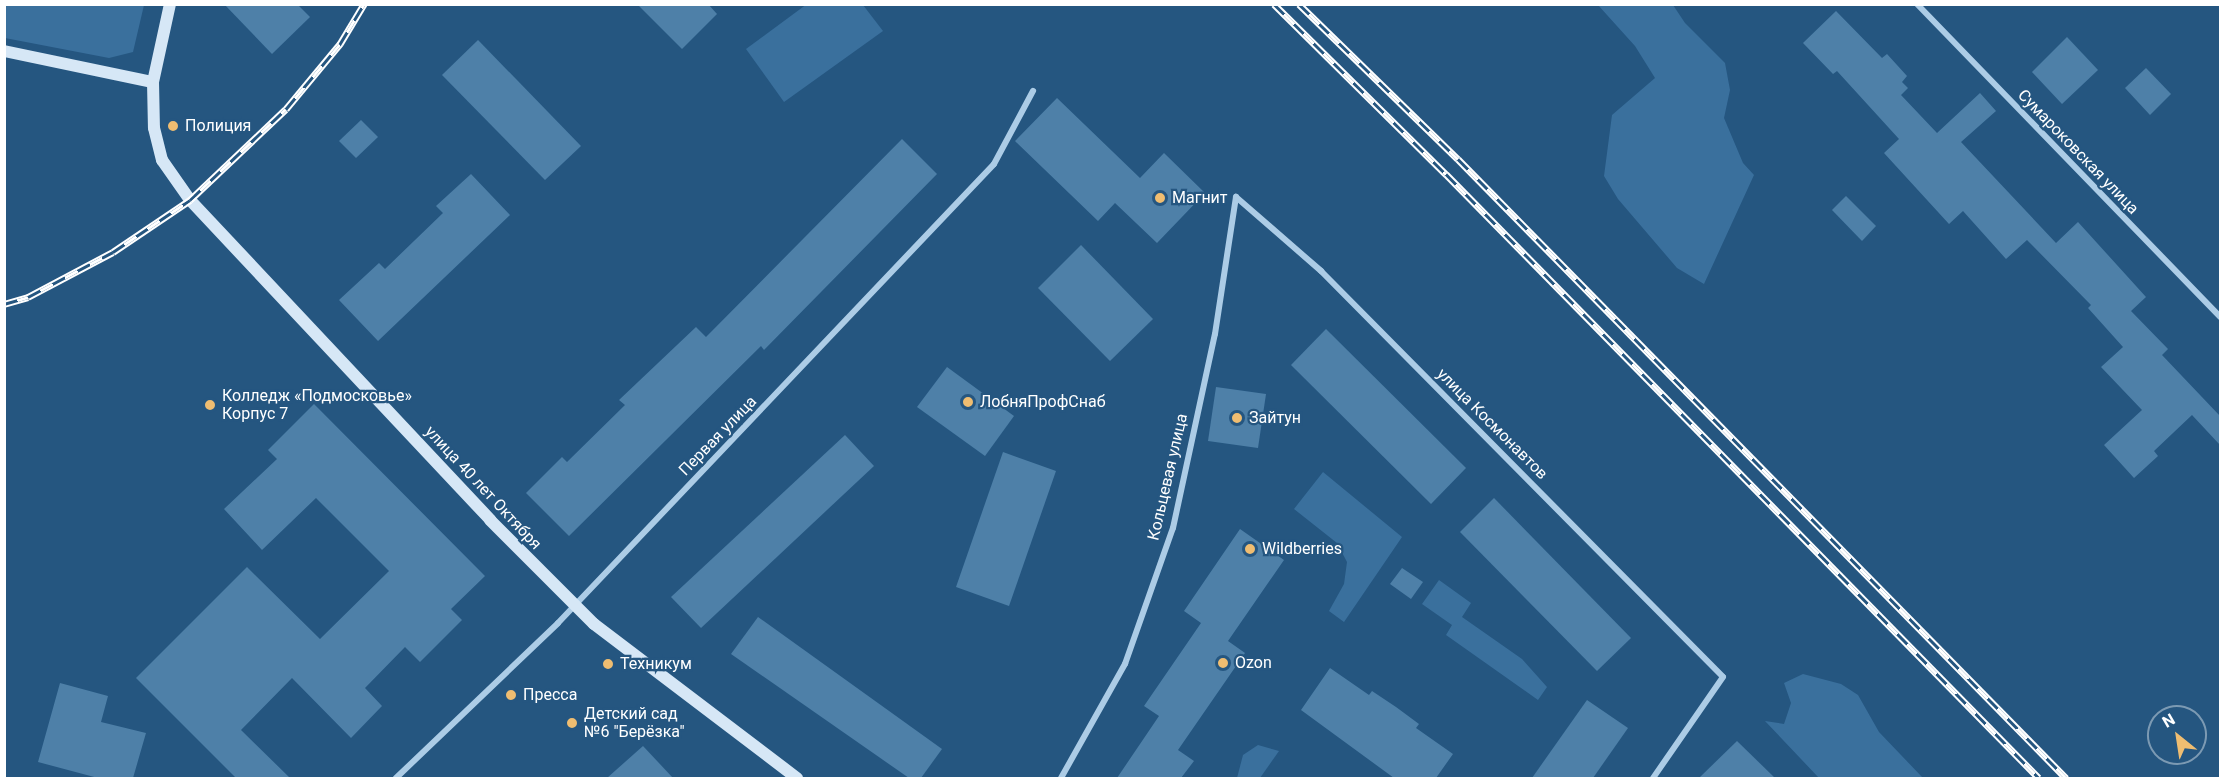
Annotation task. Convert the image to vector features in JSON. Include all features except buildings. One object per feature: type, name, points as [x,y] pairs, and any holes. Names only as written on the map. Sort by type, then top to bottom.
[{"type":"street","name":"улица 40 лет Октября","points":[[170,4],[153,82],[154,129],[162,160],[190,200],[574,605],[797,778]]},
{"type":"street","name":"Сумароковская улица","points":[[1917,4],[2220,317]]},
{"type":"street","points":[[4,51],[153,82]]},
{"type":"street","name":"Первая улица","points":[[396,778],[574,605],[994,164],[1033,91]]},
{"type":"street","name":"улица Космонавтов","points":[[1236,197],[1321,271],[1723,677],[1653,778]]},
{"type":"street","name":"Кольцевая улица","points":[[1061,778],[1125,664],[1173,528],[1215,334],[1236,197]]},
{"type":"shaded area","points":[[807,4],[863,5],[883,31],[784,102],[746,49]]},
{"type":"shaded area","points":[[4,5],[144,5],[133,52],[109,58],[5,38]]},
{"type":"shaded area","points":[[1598,5],[1673,5],[1685,23],[1725,63],[1730,90],[1724,118],[1743,163],[1754,175],[1704,284],[1677,268],[1618,199],[1604,176],[1612,115],[1655,78],[1635,46]]},
{"type":"shaded area","points":[[1323,472],[1402,537],[1344,622],[1329,611],[1344,584],[1347,562],[1337,543],[1294,509]]},
{"type":"shaded area","points":[[1439,580],[1471,603],[1462,617],[1522,659],[1547,687],[1538,700],[1446,635],[1452,625],[1422,604]]},
{"type":"shaded area","points":[[1803,674],[1841,684],[1858,695],[1879,732],[1923,778],[1819,778],[1765,721],[1784,724],[1791,703],[1784,683]]},
{"type":"shaded area","points":[[1258,745],[1279,751],[1260,778],[1237,778],[1243,755]]},
{"type":"railway","points":[[4,304],[28,297],[113,252],[190,200],[286,109],[340,44],[364,4]]},
{"type":"railway","points":[[1274,4],[1446,174],[2039,778]]},
{"type":"railway","points":[[1299,4],[1458,159],[2066,778]]},
{"type":"place","name":"Полиция","points":[[173,126]]},
{"type":"place","name":"Магнит","points":[[1160,198]]},
{"type":"place","name":"ЛобняПрофСнаб","points":[[968,402]]},
{"type":"place","name":"Колледж «Подмосковье» Корпус 7","points":[[210,405]]},
{"type":"place","name":"Зайтун","points":[[1237,418]]},
{"type":"place","name":"Wildberries","points":[[1250,549]]},
{"type":"place","name":"Ozon","points":[[1223,663]]},
{"type":"place","name":"Техникум","points":[[608,664]]},
{"type":"place","name":"Пресса","points":[[511,695]]},
{"type":"place","name":"Детский сад №6 \"Берёзка\"","points":[[572,723]]}]
